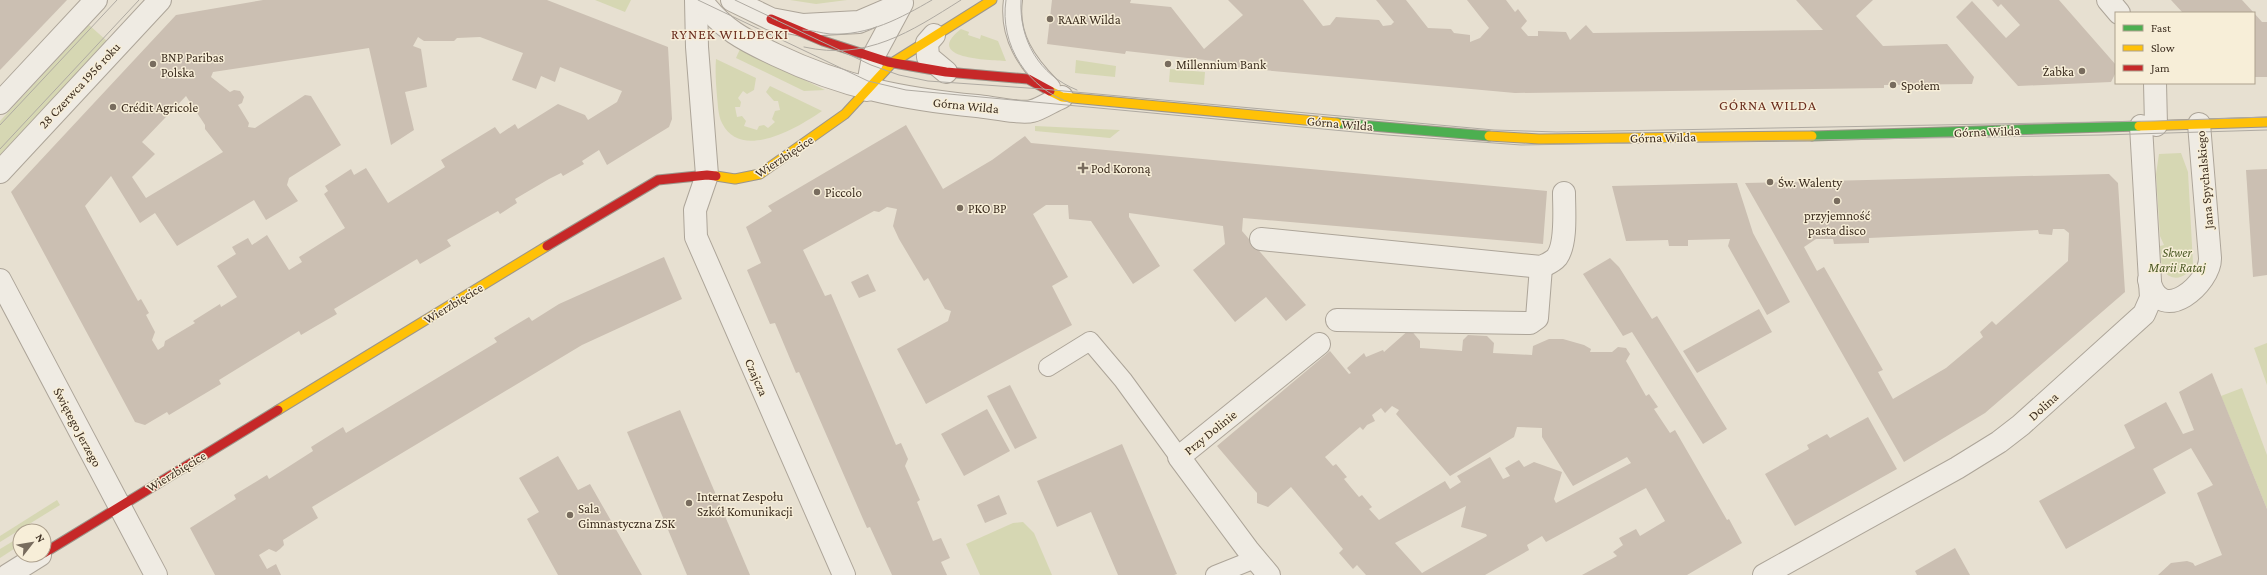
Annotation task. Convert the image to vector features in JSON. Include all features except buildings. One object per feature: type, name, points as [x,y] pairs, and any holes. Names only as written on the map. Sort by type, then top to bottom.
[{"type":"street","points":[[0,103],[96,0]]},
{"type":"street","name":"28 Czerwca 1956 roku","points":[[0,172],[160,0]]},
{"type":"street","points":[[696,0],[697,47],[707,175]]},
{"type":"street","points":[[701,0],[717,20],[747,41],[809,71],[867,90],[883,60],[903,3]]},
{"type":"street","points":[[732,0],[771,19],[823,41],[883,60],[934,35],[992,0]]},
{"type":"street","points":[[2108,0],[2118,12]]},
{"type":"street","points":[[771,19],[803,25],[858,22],[903,3]]},
{"type":"street","points":[[934,35],[927,43],[928,57],[946,72]]},
{"type":"street","name":"Górna Wilda","points":[[883,60],[946,72],[1028,79],[1062,97],[1450,133],[1539,139],[1823,136],[2267,122]]},
{"type":"street","points":[[2148,126],[2155,84]]},
{"type":"street","name":"Wierzbięcice","points":[[52,548],[640,189],[665,179],[707,175],[734,180],[760,174],[845,114],[867,90]]},
{"type":"street","name":"Górna Wilda","points":[[867,90],[908,98],[1031,112],[1062,97]]},
{"type":"street","name":"Jana Spychalskiego","points":[[2149,280],[2151,288],[2159,298],[2171,302],[2178,300],[2203,280],[2209,270],[2210,258],[2199,124]]},
{"type":"street","name":"Dolina","points":[[1764,575],[1950,472],[2009,435],[2140,318],[2150,302],[2148,126]]},
{"type":"street","name":"Czajcza","points":[[707,175],[695,210],[694,228],[699,246],[844,575]]},
{"type":"street","points":[[1261,239],[1541,267],[1553,261],[1561,249],[1564,229],[1564,193]]},
{"type":"street","points":[[1337,320],[1530,323],[1537,318],[1541,267]]},
{"type":"street","name":"Świętego Jerzego","points":[[0,280],[156,575]]},
{"type":"street","name":"Przy Dolinie","points":[[1269,575],[1254,559],[1179,456],[1319,344]]},
{"type":"street","points":[[8,575],[27,563]]},
{"type":"lane","points":[[1013,0],[1013,21],[1018,43],[1024,56],[1034,70],[1062,97]]},
{"type":"lane","points":[[1048,367],[1090,342],[1123,380],[1179,456]]},
{"type":"lane","points":[[1215,575],[1254,559]]},
{"type":"green space","points":[[595,0],[631,0],[625,12]]},
{"type":"green space","points":[[790,0],[847,0],[816,4]]},
{"type":"green space","points":[[89,25],[107,41],[0,155],[0,121]]},
{"type":"green space","points":[[961,29],[969,32],[968,35],[980,39],[981,35],[998,41],[1006,61],[974,58],[963,56],[954,52],[949,47],[951,39]]},
{"type":"green space","points":[[740,49],[825,90],[804,91],[736,58]]},
{"type":"green space","points":[[716,59],[756,78],[754,90],[747,94],[743,91],[738,98],[741,102],[740,107],[735,107],[737,117],[742,116],[746,121],[744,126],[757,130],[759,126],[764,125],[768,128],[775,122],[772,119],[775,111],[780,110],[778,101],[774,101],[766,92],[770,86],[822,111],[799,125],[770,138],[756,141],[742,140],[731,134],[721,120],[716,82]]},
{"type":"green space","points":[[1076,60],[1116,66],[1115,77],[1075,73]]},
{"type":"green space","points":[[1170,69],[1205,72],[1204,85],[1169,82]]},
{"type":"green space","points":[[1035,126],[1120,130],[1110,138],[1035,131]]},
{"type":"green space","name":"Skwer Marii Rataj","points":[[2181,153],[2188,172],[2193,264],[2185,275],[2176,278],[2168,275],[2164,271],[2162,265],[2160,246],[2164,245],[2160,236],[2156,174],[2159,154]]},
{"type":"green space","points":[[2267,343],[2267,385],[2254,348]]},
{"type":"green space","points":[[2242,388],[2267,455],[2267,509],[2221,396]]},
{"type":"green space","points":[[57,500],[60,505],[31,523],[21,523]]},
{"type":"green space","points":[[1023,522],[1034,533],[1052,575],[980,575],[966,544],[1013,523]]},
{"type":"green space","points":[[12,528],[12,535],[0,542],[0,536]]},
{"type":"green space","points":[[12,542],[12,550],[0,558],[0,549]]},
{"type":"tram line","points":[[0,125],[117,0]]},
{"type":"tram line","points":[[0,149],[139,0]]},
{"type":"tram line","points":[[698,0],[868,81],[906,90],[1387,135],[1521,145],[2102,135],[2267,130]]},
{"type":"tram line","points":[[735,0],[777,20]]},
{"type":"tram line","points":[[803,30],[830,34],[844,34],[871,29],[896,19],[932,0]]},
{"type":"tram line","points":[[804,47],[827,50],[848,50],[868,47],[906,33],[961,0]]},
{"type":"tram line","points":[[1006,0],[1005,17],[1007,33],[1012,49],[1020,63],[1030,76],[1042,87],[1071,103]]},
{"type":"tram line","points":[[1021,0],[1021,15],[1024,29],[1034,54],[1052,75],[1077,90]]},
{"type":"tram line","points":[[772,18],[871,65],[899,75],[928,81],[1042,89],[1494,130],[1557,132],[2155,121],[2267,117]]},
{"type":"traffic: fast","points":[[1337,123],[1489,136]]},
{"type":"traffic: fast","points":[[1812,136],[2139,126]]},
{"type":"traffic: slow","points":[[716,176],[735,179],[760,174],[845,114],[892,63],[992,0]]},
{"type":"traffic: slow","points":[[1050,91],[1062,97],[1337,123]]},
{"type":"traffic: slow","points":[[2139,126],[2267,122]]},
{"type":"traffic: slow","points":[[1489,136],[1539,139],[1812,136]]},
{"type":"traffic: slow","points":[[278,410],[547,246]]},
{"type":"traffic: jam","points":[[771,19],[823,41],[888,62],[946,72],[1028,79],[1050,91]]},
{"type":"traffic: jam","points":[[547,246],[658,180],[707,175],[716,176]]},
{"type":"traffic: jam","points":[[52,548],[278,410]]},
{"type":"place","name":"RAAR Wilda","points":[[1050,19]]},
{"type":"place","name":"BNP Paribas Polska","points":[[153,64]]},
{"type":"place","name":"Millennium Bank","points":[[1168,64]]},
{"type":"place","name":"Żabka","points":[[2082,71]]},
{"type":"place","name":"Społem","points":[[1893,85]]},
{"type":"place","name":"Crédit Agricole","points":[[113,107]]},
{"type":"place","name":"Pod Koroną","points":[[1083,168]]},
{"type":"place","name":"Św. Walenty","points":[[1770,182]]},
{"type":"place","name":"Piccolo","points":[[817,192]]},
{"type":"place","name":"przyjemność pasta disco","points":[[1837,201]]},
{"type":"place","name":"PKO BP","points":[[960,208]]},
{"type":"place","name":"Internat Zespołu Szkół Komunikacji","points":[[689,503]]},
{"type":"place","name":"Sala Gimnastyczna ZSK","points":[[570,515]]},
{"type":"district","name":"RYNEK WILDECKI","points":[[730,34]]},
{"type":"district","name":"GÓRNA WILDA","points":[[1768,105]]}]
